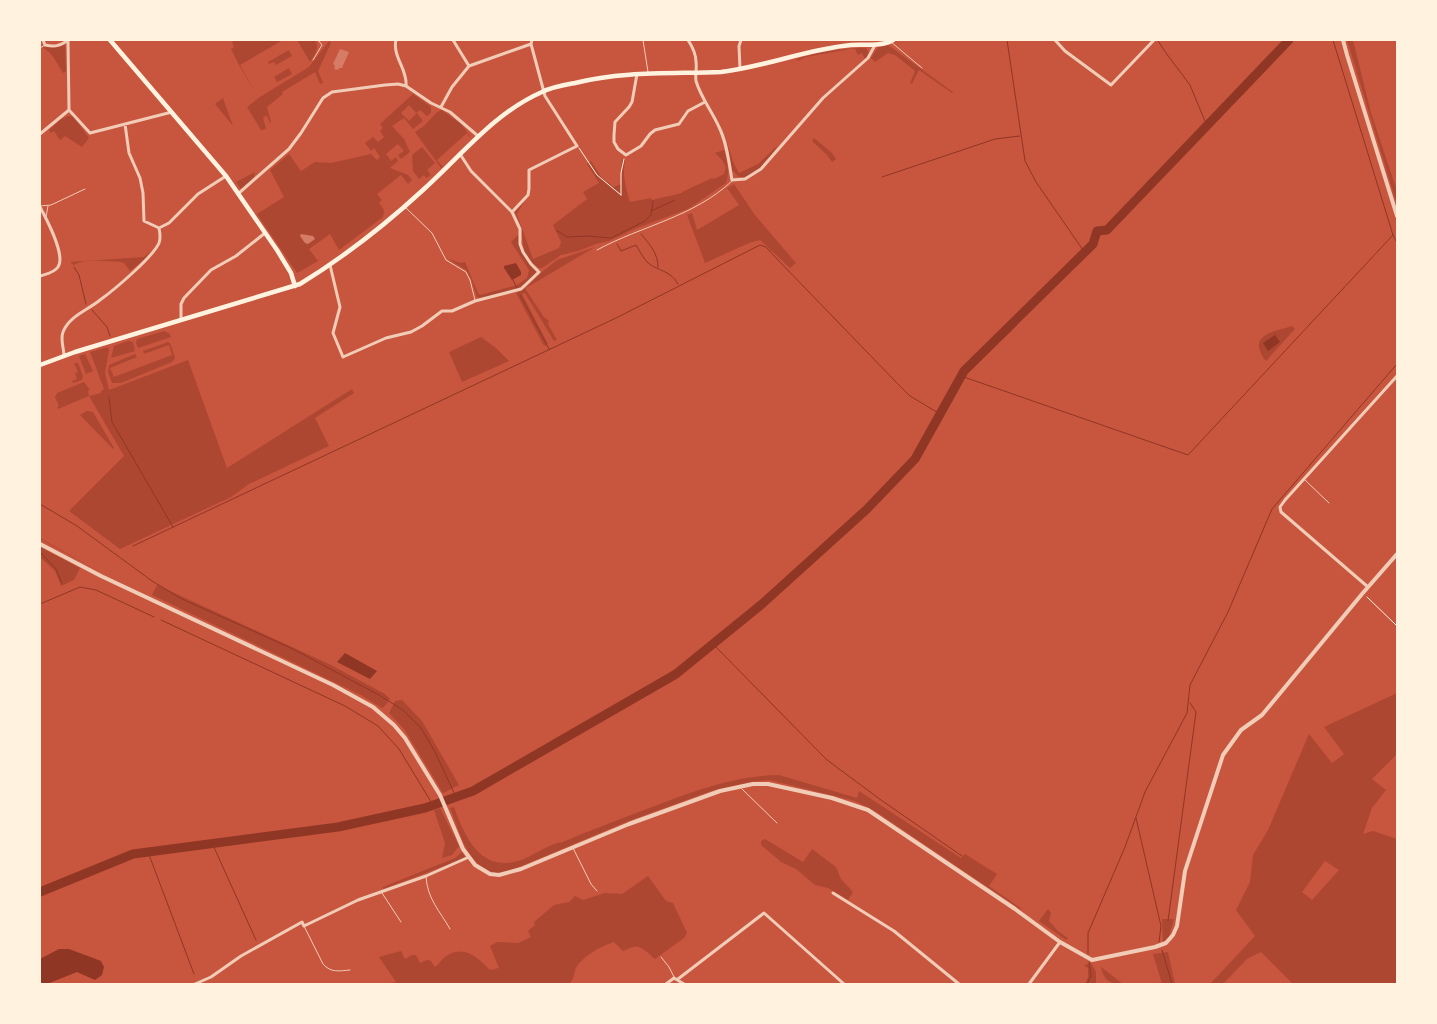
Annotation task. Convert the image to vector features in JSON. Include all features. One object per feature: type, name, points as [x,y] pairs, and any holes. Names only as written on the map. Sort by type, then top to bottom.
[{"type":"main road","points":[[110,40],[239,193],[291,273],[295,286]]},
{"type":"main road","points":[[40,365],[295,286],[358,245],[404,207],[478,136],[510,110],[544,91],[610,75],[740,70],[838,46],[875,45],[892,41]]},
{"type":"street","points":[[42,40],[45,45],[58,46],[67,41],[70,110],[90,133],[172,112]]},
{"type":"street","points":[[396,40],[394,46],[407,78],[406,86]]},
{"type":"street","points":[[453,40],[469,66]]},
{"type":"street","points":[[688,40],[696,61],[695,73],[704,102],[720,128],[732,180],[745,179],[761,169],[823,98],[868,58],[875,45]]},
{"type":"street","points":[[740,70],[739,46],[741,40]]},
{"type":"street","points":[[1055,40],[1065,51],[1111,85],[1154,40]]},
{"type":"street","points":[[1343,40],[1346,55],[1397,216]]},
{"type":"street","points":[[442,107],[452,87],[469,66],[532,42],[544,91],[563,126],[577,146],[529,170],[528,195],[512,212]]},
{"type":"street","points":[[637,74],[632,102],[616,122],[614,135],[614,142],[618,149],[626,155],[641,146],[655,130],[679,124],[688,112],[704,102]]},
{"type":"street","points":[[239,193],[289,149],[327,94],[332,92],[385,85],[398,84],[406,86],[431,103],[450,112],[478,136]]},
{"type":"street","points":[[40,134],[70,110]]},
{"type":"street","points":[[64,356],[63,331],[77,315],[99,301],[153,254],[160,242],[158,228],[144,221],[143,193],[140,178],[129,153],[125,124]]},
{"type":"street","points":[[330,265],[340,307],[333,333],[343,357],[386,338],[411,332],[442,311],[452,311],[476,301],[521,289],[539,272],[530,264],[523,252],[520,244],[520,229],[512,212],[471,171],[460,154]]},
{"type":"street","points":[[158,228],[169,223],[198,194],[226,176]]},
{"type":"street","points":[[40,207],[58,248],[59,264],[54,272],[40,276]]},
{"type":"street","points":[[182,320],[181,304],[184,298],[211,270],[236,256],[265,232]]},
{"type":"street","points":[[1368,587],[1281,512],[1280,507],[1397,376]]},
{"type":"street","points":[[40,544],[101,576],[333,685],[373,707],[405,738],[440,795],[468,858],[481,870],[490,874],[499,875],[521,869],[649,816],[720,791],[739,786],[768,784],[790,787],[868,810],[1015,908],[1060,942],[1092,960],[1155,947],[1166,943],[1170,939],[1177,926],[1185,871],[1223,756],[1241,730],[1262,715],[1362,593],[1397,554]]},
{"type":"street","points":[[195,984],[211,977],[242,956],[302,922],[304,926],[337,909],[426,876],[468,858]]},
{"type":"street","points":[[833,893],[894,931],[959,984]]},
{"type":"street","points":[[666,984],[676,979],[764,913],[844,984]]},
{"type":"street","points":[[1029,984],[1060,942]]},
{"type":"street","points":[[676,979],[684,984]]},
{"type":"lane","points":[[312,60],[322,45],[318,40]]},
{"type":"lane","points":[[643,40],[648,73]]},
{"type":"lane","points":[[892,41],[922,68]]},
{"type":"lane","points":[[40,48],[45,45]]},
{"type":"lane","points":[[597,250],[615,240],[689,211],[732,180]]},
{"type":"lane","points":[[40,207],[48,206],[85,189]]},
{"type":"lane","points":[[46,218],[48,206]]},
{"type":"lane","points":[[404,207],[432,233],[446,260],[466,272],[476,301]]},
{"type":"lane","points":[[1304,479],[1329,503]]},
{"type":"lane","points":[[739,786],[777,823]]},
{"type":"lane","points":[[573,847],[591,884],[597,890]]},
{"type":"lane","points":[[426,876],[428,893],[432,902],[450,929]]},
{"type":"lane","points":[[382,891],[401,922]]},
{"type":"lane","points":[[304,926],[327,969],[334,972],[350,970]]},
{"type":"lane","points":[[661,957],[676,979]]},
{"type":"path","points":[[577,146],[597,175],[622,196],[621,173],[626,155]]},
{"type":"path","points":[[1362,593],[1397,626]]},
{"type":"shaded area","points":[[235,40],[283,40],[240,65],[256,94],[231,49],[234,47],[232,42]]},
{"type":"shaded area","points":[[297,40],[315,40],[317,49],[310,62]]},
{"type":"shaded area","points":[[1347,40],[1353,40],[1371,113],[1397,191],[1397,205]]},
{"type":"shaded area","points":[[329,41],[331,43],[318,71],[323,83],[320,84],[315,72],[282,92],[283,94],[267,107],[271,122],[267,116],[263,117],[266,129],[261,130],[247,107],[309,67]]},
{"type":"shaded area","points":[[65,45],[66,71],[63,73],[52,55],[43,48],[46,46],[54,48]]},
{"type":"shaded area","points":[[888,45],[953,92],[919,70],[912,84],[910,83],[915,71],[895,55],[888,53],[875,62],[871,58],[878,47]]},
{"type":"shaded area","points":[[866,48],[869,53],[865,59],[862,53],[858,55],[855,49],[850,49],[806,57],[797,61],[797,59],[822,52],[848,49]]},
{"type":"shaded area","points":[[289,50],[292,56],[276,65],[274,62],[269,64],[268,62]]},
{"type":"shaded area","points":[[289,68],[292,74],[277,82],[274,77]]},
{"type":"shaded area","points":[[413,94],[431,107],[431,113],[427,116],[420,110],[416,113],[409,105],[401,113],[409,121],[417,113],[423,121],[413,129],[404,118],[392,126],[404,139],[410,152],[401,159],[398,155],[404,151],[398,144],[386,154],[391,161],[396,157],[398,161],[390,168],[408,175],[412,180],[408,184],[401,175],[377,194],[382,200],[379,203],[384,210],[383,217],[339,250],[330,234],[309,249],[318,261],[297,273],[257,214],[284,197],[270,170],[289,154],[301,171],[315,162],[331,163],[371,154],[377,160],[380,157],[374,148],[371,151],[365,143],[373,137],[378,142],[384,137],[380,131],[383,128],[380,124]]},
{"type":"shaded area","points":[[223,98],[233,126],[215,104]]},
{"type":"shaded area","points":[[442,110],[462,125],[470,136],[470,138],[467,133],[437,160],[443,167],[441,168],[415,132],[424,126],[437,112]]},
{"type":"shaded area","points":[[73,116],[89,138],[82,147],[65,136],[60,140],[54,131],[51,133],[49,130],[60,120]]},
{"type":"shaded area","points":[[814,138],[832,153],[836,159],[832,162],[812,141]]},
{"type":"shaded area","points":[[727,143],[739,173],[758,164],[777,146],[771,157],[761,167],[750,175],[739,177],[732,170]]},
{"type":"shaded area","points":[[422,147],[435,163],[427,170],[431,175],[426,178],[424,175],[419,179],[413,171],[412,155]]},
{"type":"shaded area","points":[[724,150],[728,171],[726,183],[688,209],[637,228],[609,241],[561,255],[542,268],[539,268],[528,258],[524,250],[521,226],[515,212],[524,202],[517,214],[533,259],[559,248],[561,242],[553,225],[587,199],[583,192],[599,183],[587,164],[591,161],[602,178],[614,187],[621,184],[622,159],[625,160],[624,176],[630,202],[651,198],[652,200],[682,193],[724,174],[726,167],[715,153]]},
{"type":"shaded area","points":[[255,172],[254,177],[241,189],[236,182]]},
{"type":"shaded area","points":[[734,184],[755,215],[796,263],[790,268],[760,240],[705,263],[687,215],[692,213],[697,230],[739,205],[727,188]]},
{"type":"shaded area","points":[[518,235],[522,251],[536,272],[525,284],[511,291],[477,297],[466,270],[448,259],[461,263],[465,262],[480,295],[517,285],[527,278],[529,270],[511,242]]},
{"type":"shaded area","points":[[595,247],[526,288],[557,260]]},
{"type":"shaded area","points":[[150,252],[146,258],[130,271],[121,262],[90,261],[74,265],[70,262],[144,257]]},
{"type":"shaded area","points":[[516,263],[521,275],[512,280],[504,266]]},
{"type":"shaded area","points":[[526,288],[544,317],[549,321],[548,324],[557,340],[554,341],[525,293],[522,294],[548,344],[544,346],[516,293]]},
{"type":"shaded area","points":[[1292,326],[1295,329],[1266,361],[1259,345],[1260,340],[1270,333]]},
{"type":"shaded area","points":[[164,331],[170,334],[171,337],[138,348],[137,339]]},
{"type":"shaded area","points":[[1275,335],[1280,342],[1268,351],[1263,343]]},
{"type":"shaded area","points":[[481,337],[509,361],[462,382],[449,352]]},
{"type":"shaded area","points":[[128,341],[133,342],[135,351],[111,358],[114,346]]},
{"type":"shaded area","points":[[168,342],[175,358],[172,362],[121,383],[112,383],[108,372],[109,365],[135,354],[137,357],[110,368],[114,377],[172,355],[169,345],[144,354],[143,351]]},
{"type":"shaded area","points":[[108,347],[105,373],[109,390],[188,360],[227,468],[352,389],[354,393],[315,418],[329,446],[249,484],[231,497],[120,549],[69,511],[124,456],[89,396],[101,393],[104,389],[90,352]]},
{"type":"shaded area","points":[[85,354],[93,371],[86,374],[79,356]]},
{"type":"shaded area","points":[[74,363],[78,363],[83,376],[82,380],[73,383],[72,381],[77,379],[75,373],[78,372]]},
{"type":"shaded area","points":[[84,382],[90,390],[88,391],[89,396],[58,409],[57,407],[59,406],[55,397],[57,393]]},
{"type":"shaded area","points":[[87,411],[93,412],[113,449],[80,415]]},
{"type":"shaded area","points":[[40,538],[100,572],[40,539]]},
{"type":"shaded area","points":[[40,547],[80,568],[74,580],[61,586],[55,571],[40,557]]},
{"type":"shaded area","points":[[157,585],[329,664],[385,694],[390,699],[382,708],[361,695],[152,595]]},
{"type":"shaded area","points":[[345,653],[377,671],[370,679],[337,662]]},
{"type":"shaded area","points":[[1397,693],[1397,754],[1372,779],[1386,790],[1372,808],[1363,834],[1373,831],[1397,839],[1397,984],[1293,984],[1261,952],[1247,959],[1223,984],[1210,984],[1255,936],[1236,910],[1250,882],[1253,855],[1268,830],[1309,734],[1332,763],[1344,754],[1324,727]],"holes":[[[1325,861],[1339,870],[1312,900],[1302,892]]]},
{"type":"shaded area","points":[[402,700],[422,721],[459,785],[443,793],[404,729],[389,713],[395,701]]},
{"type":"shaded area","points":[[779,775],[857,798],[859,791],[961,858],[965,854],[997,874],[989,886],[1022,909],[875,811],[855,801],[769,780],[750,782],[711,791],[626,822],[512,870],[498,873],[484,869],[470,855],[450,808],[454,807],[470,842],[478,851],[487,858],[497,862],[509,863],[524,859],[553,845],[690,793],[743,779]]},
{"type":"shaded area","points":[[440,808],[459,846],[452,855],[442,858],[445,843],[434,810]]},
{"type":"shaded area","points":[[765,839],[803,862],[812,849],[836,867],[841,879],[853,892],[848,900],[828,888],[815,885],[796,869],[781,862],[761,845],[761,841]]},
{"type":"shaded area","points":[[462,852],[465,857],[460,860],[383,889],[383,887],[455,858]]},
{"type":"shaded area","points":[[648,876],[666,901],[673,903],[687,933],[684,938],[655,959],[637,947],[623,951],[614,942],[599,948],[584,958],[577,966],[569,984],[385,984],[396,982],[379,957],[401,951],[405,959],[416,955],[420,963],[429,960],[435,967],[446,956],[459,951],[465,952],[476,957],[490,970],[499,968],[490,946],[497,942],[518,943],[531,937],[528,931],[535,925],[534,922],[554,905],[569,902],[575,896],[583,900],[605,893],[622,894]]},
{"type":"shaded area","points":[[1048,909],[1051,913],[1049,921],[1068,938],[1066,940],[1039,921]]},
{"type":"shaded area","points":[[1162,919],[1174,919],[1169,937],[1163,942]]},
{"type":"shaded area","points":[[59,949],[69,949],[101,961],[104,967],[102,975],[95,980],[77,972],[47,984],[40,984],[40,959]]},
{"type":"shaded area","points":[[1168,952],[1175,984],[1162,984],[1153,954]]},
{"type":"shaded area","points":[[1091,963],[1096,972],[1096,984],[1085,984],[1088,977],[1088,968],[1084,965]]},
{"type":"shaded area","points":[[1101,967],[1123,984],[1108,980]]},
{"type":"building","points":[[340,49],[349,52],[342,68],[338,70],[334,69],[335,66],[333,64]]},
{"type":"building","points":[[301,234],[313,236],[315,239],[308,244],[305,243],[300,236]]},
{"type":"waterway","points":[[1007,40],[1025,161],[1036,182],[1085,253]]},
{"type":"waterway","points":[[40,892],[133,854],[338,827],[425,808],[473,791],[676,674],[762,604],[866,510],[915,459],[964,371],[1093,244],[1097,231],[1107,230],[1289,40]]},
{"type":"waterway","points":[[1333,40],[1397,243]]},
{"type":"waterway","points":[[1158,41],[1190,85],[1207,126]]},
{"type":"waterway","points":[[882,177],[995,139],[1020,136]]},
{"type":"waterway","points":[[651,211],[675,200]]},
{"type":"waterway","points":[[556,230],[567,237],[611,238],[645,221],[651,215],[653,201]]},
{"type":"waterway","points":[[641,234],[655,253],[658,267]]},
{"type":"waterway","points":[[961,376],[1188,455],[1393,235]]},
{"type":"waterway","points":[[617,244],[621,251],[636,245],[648,263],[668,273],[678,284]]},
{"type":"waterway","points":[[133,546],[616,318],[760,245],[766,247],[910,396],[940,414]]},
{"type":"waterway","points":[[74,267],[79,275],[86,304]]},
{"type":"waterway","points":[[513,280],[517,288]]},
{"type":"waterway","points":[[520,295],[549,349]]},
{"type":"waterway","points":[[92,310],[107,327],[110,336]]},
{"type":"waterway","points":[[1088,954],[1088,933],[1125,847],[1145,792],[1187,713],[1190,685],[1228,612],[1272,509],[1397,364]]},
{"type":"waterway","points":[[109,397],[112,422],[173,527]]},
{"type":"waterway","points":[[40,504],[77,526],[152,581],[182,599],[291,648],[403,710],[421,728],[435,752],[456,797]]},
{"type":"waterway","points":[[41,553],[56,569],[62,583]]},
{"type":"waterway","points":[[40,604],[80,587],[96,590],[154,617]]},
{"type":"waterway","points":[[161,620],[345,706],[378,726],[399,749],[433,805]]},
{"type":"waterway","points":[[713,644],[827,760],[962,856]]},
{"type":"waterway","points":[[1168,921],[1196,712],[1190,703]]},
{"type":"waterway","points":[[1136,818],[1161,926],[1159,942]]},
{"type":"waterway","points":[[212,843],[256,940]]},
{"type":"waterway","points":[[148,852],[194,974]]},
{"type":"waterway","points":[[1162,950],[1172,984]]},
{"type":"waterway","points":[[1087,984],[1091,976],[1089,962]]}]
